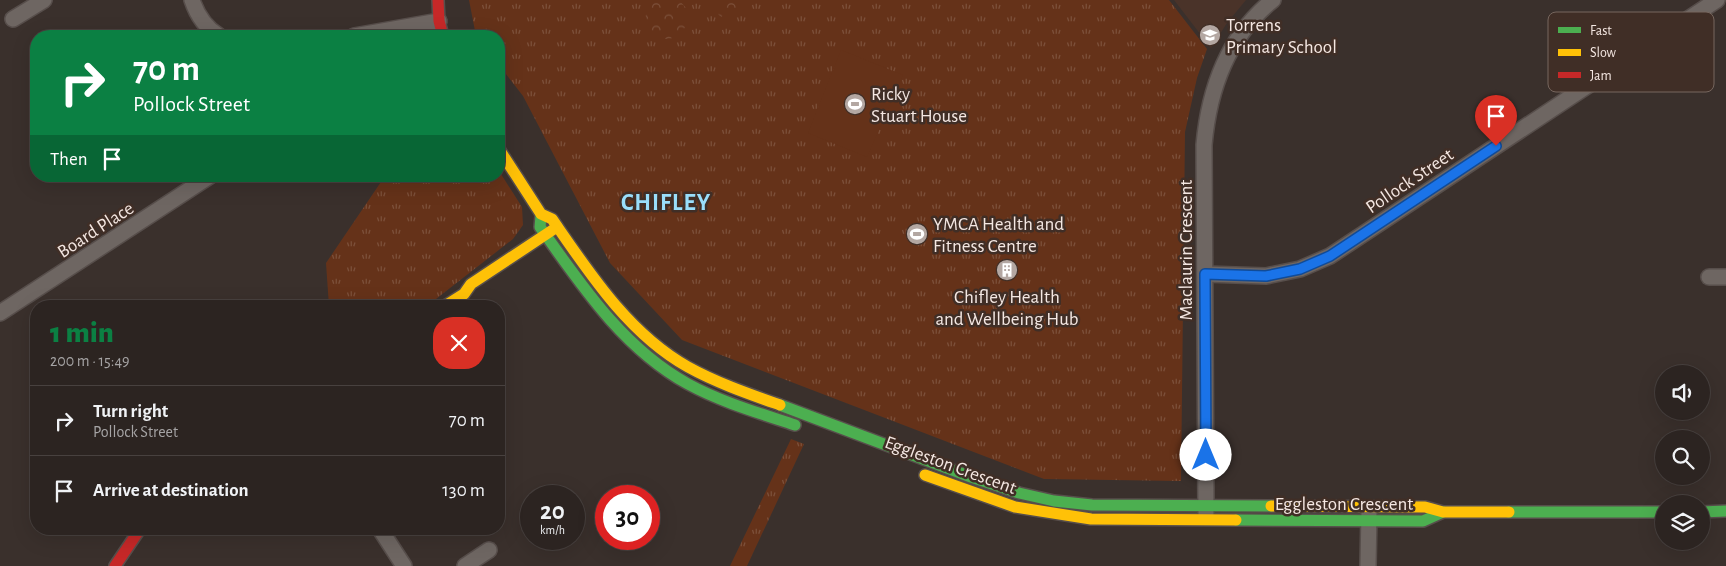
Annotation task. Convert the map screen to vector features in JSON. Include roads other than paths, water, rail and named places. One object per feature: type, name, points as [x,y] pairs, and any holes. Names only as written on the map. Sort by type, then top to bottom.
[{"type":"street","points":[[13,19],[44,0]]},
{"type":"street","points":[[192,0],[196,11],[210,30]]},
{"type":"street","points":[[438,0],[441,30]]},
{"type":"street","name":"Maclaurin Crescent","points":[[1206,513],[1204,145],[1214,85],[1228,54],[1247,25],[1259,11],[1273,0]]},
{"type":"street","name":"Pollock Street","points":[[1699,12],[1717,0]]},
{"type":"street","points":[[388,30],[439,21]]},
{"type":"street","name":"Pollock Street","points":[[1205,274],[1266,276],[1300,269],[1330,256],[1578,92]]},
{"type":"street","name":"Eggleston Crescent","points":[[505,158],[541,214],[552,219],[604,294],[649,340],[683,365],[724,384],[1019,493],[1092,505],[1206,513],[1369,515],[1425,507],[1443,512],[1655,512]]},
{"type":"street","name":"Board Place","points":[[0,313],[201,182]]},
{"type":"street","name":"Eggleston Crescent","points":[[541,214],[540,227],[593,302],[647,356],[676,377],[719,397],[804,429]]},
{"type":"street","points":[[454,300],[464,294],[471,284],[545,234],[561,231]]},
{"type":"street","points":[[464,294],[478,294],[552,244],[561,231]]},
{"type":"street","points":[[1709,277],[1726,277]]},
{"type":"street","name":"Eggleston Crescent","points":[[912,470],[1015,507],[1052,514],[1091,519],[1206,513]]},
{"type":"street","points":[[1710,512],[1726,511]]},
{"type":"street","points":[[1368,566],[1369,515]]},
{"type":"street","points":[[115,566],[136,535]]},
{"type":"street","points":[[384,535],[404,566]]},
{"type":"street","points":[[465,566],[489,550]]},
{"type":"place","name":"Torrens Primary School","points":[[1210,35]]},
{"type":"place","name":"Ricky Stuart House","points":[[855,104]]},
{"type":"place","name":"YMCA Health and Fitness Centre","points":[[917,234]]},
{"type":"place","name":"Chifley Health and Wellbeing Hub","points":[[1007,270]]},
{"type":"district","name":"CHIFLEY","points":[[666,202]]}]
